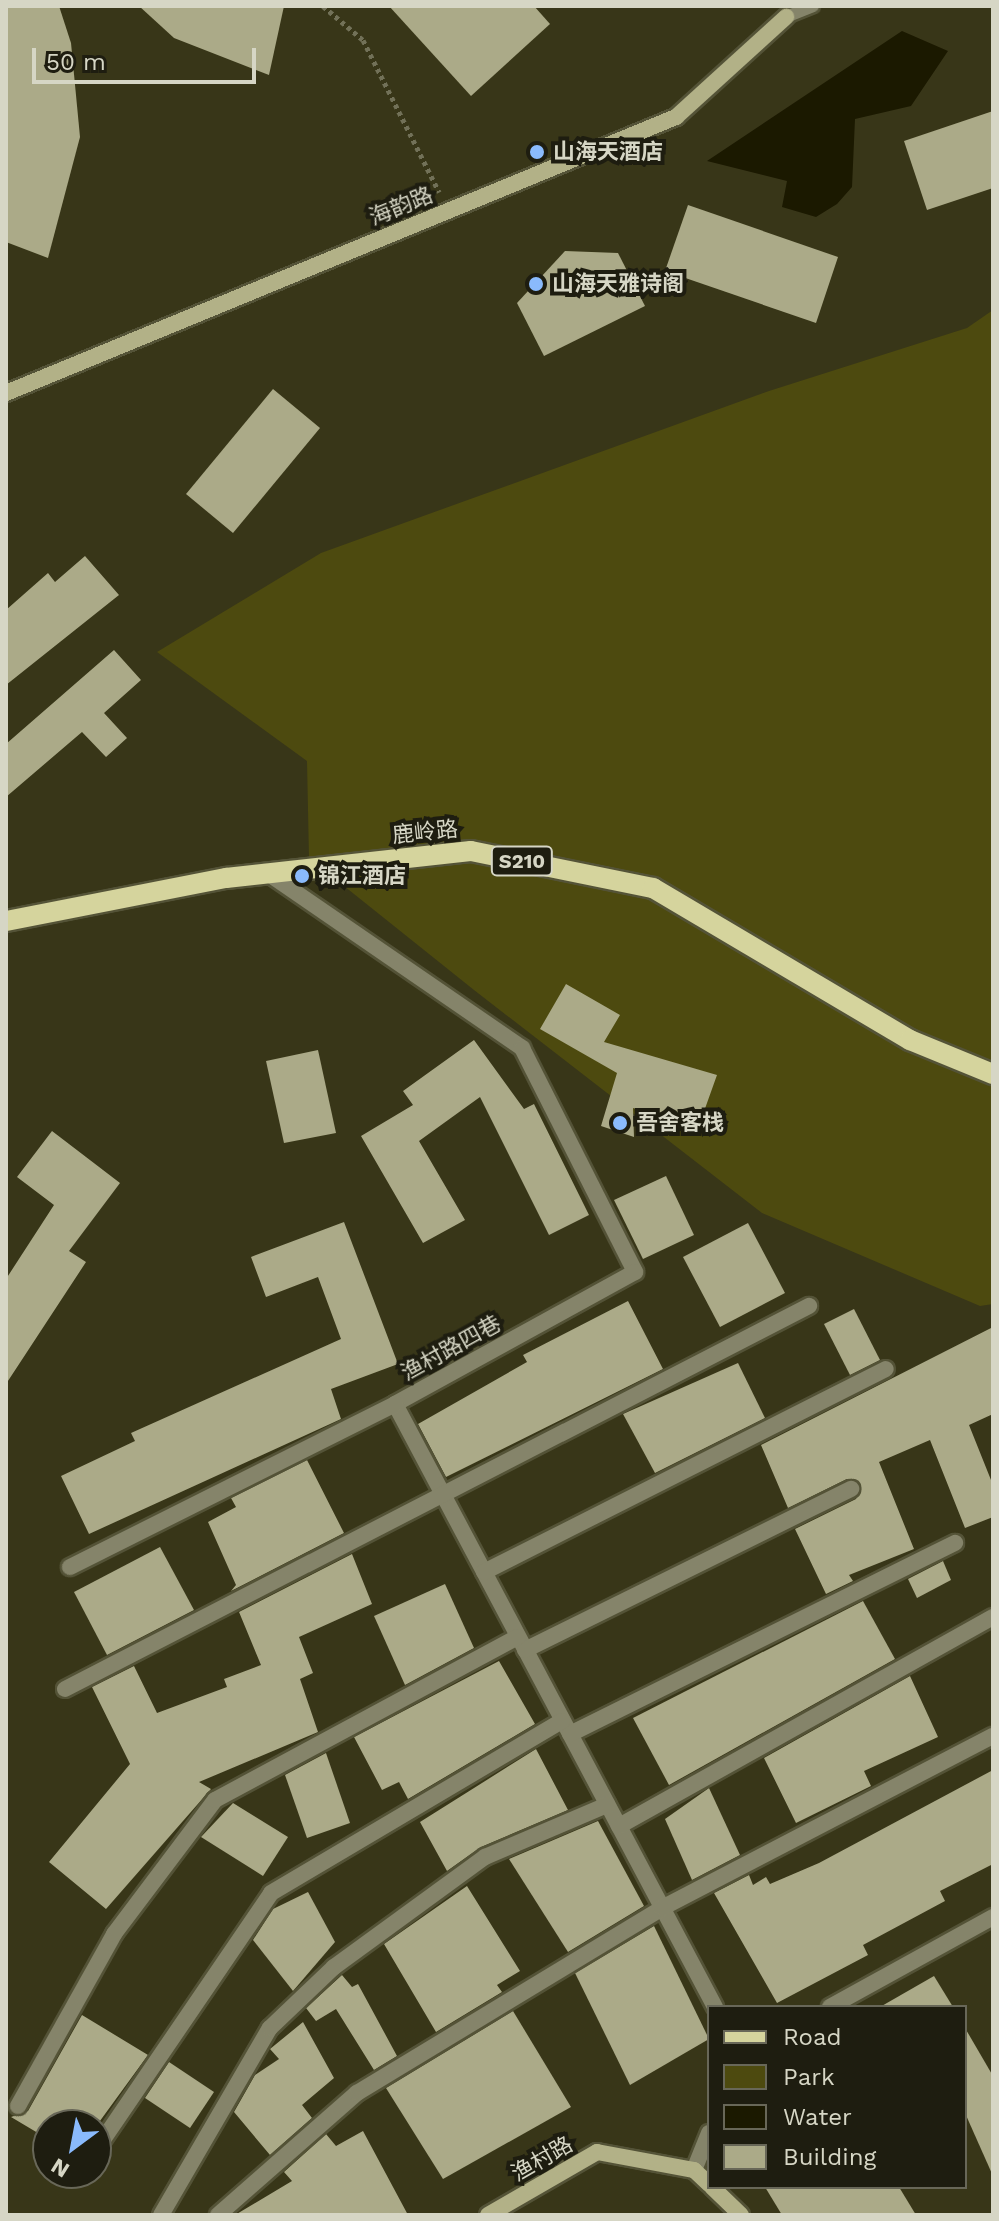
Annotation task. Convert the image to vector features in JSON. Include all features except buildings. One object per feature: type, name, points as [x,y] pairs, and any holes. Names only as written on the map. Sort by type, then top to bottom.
[{"type":"main road","name":"鹿岭路","points":[[6,921],[266,872],[471,851],[653,888],[910,1040],[993,1074]]},
{"type":"street","name":"海韵路","points":[[6,393],[676,117],[792,12]]},
{"type":"street","name":"渔村路四巷","points":[[266,872],[522,1048],[635,1272],[395,1404],[714,2005]]},
{"type":"street","points":[[65,1689],[441,1491],[809,1306]]},
{"type":"street","points":[[484,1572],[886,1369]]},
{"type":"street","points":[[70,1567],[395,1404]]},
{"type":"street","points":[[18,2106],[114,1934],[215,1800],[522,1644],[851,1489]]},
{"type":"street","points":[[112,2127],[271,1893],[566,1728],[955,1543]]},
{"type":"street","points":[[619,1826],[993,1617]]},
{"type":"street","points":[[218,2215],[357,2093],[662,1908],[993,1736]]},
{"type":"street","points":[[161,2215],[270,2028],[334,1967],[485,1857],[607,1805]]},
{"type":"street","points":[[834,2005],[993,1917]]},
{"type":"street","points":[[707,2138],[694,2170],[707,2183]]},
{"type":"street","name":"渔村路","points":[[488,2215],[597,2152],[694,2170]]},
{"type":"street","points":[[713,2189],[741,2215]]},
{"type":"lane","points":[[792,12],[813,6]]},
{"type":"path","points":[[323,6],[363,40],[448,211]]},
{"type":"green space","points":[[993,310],[993,1304],[980,1306],[762,1213],[474,990],[309,858],[307,761],[157,652],[321,553],[769,391],[967,328]]},
{"type":"water","points":[[902,31],[948,51],[911,106],[855,119],[852,187],[837,204],[816,217],[782,207],[787,181],[707,161]]},
{"type":"place","name":"山海天酒店","points":[[537,152]]},
{"type":"place","name":"山海天雅诗阁","points":[[536,284]]},
{"type":"place","name":"锦江酒店","points":[[302,876]]},
{"type":"place","name":"吾舍客栈","points":[[620,1123]]}]
